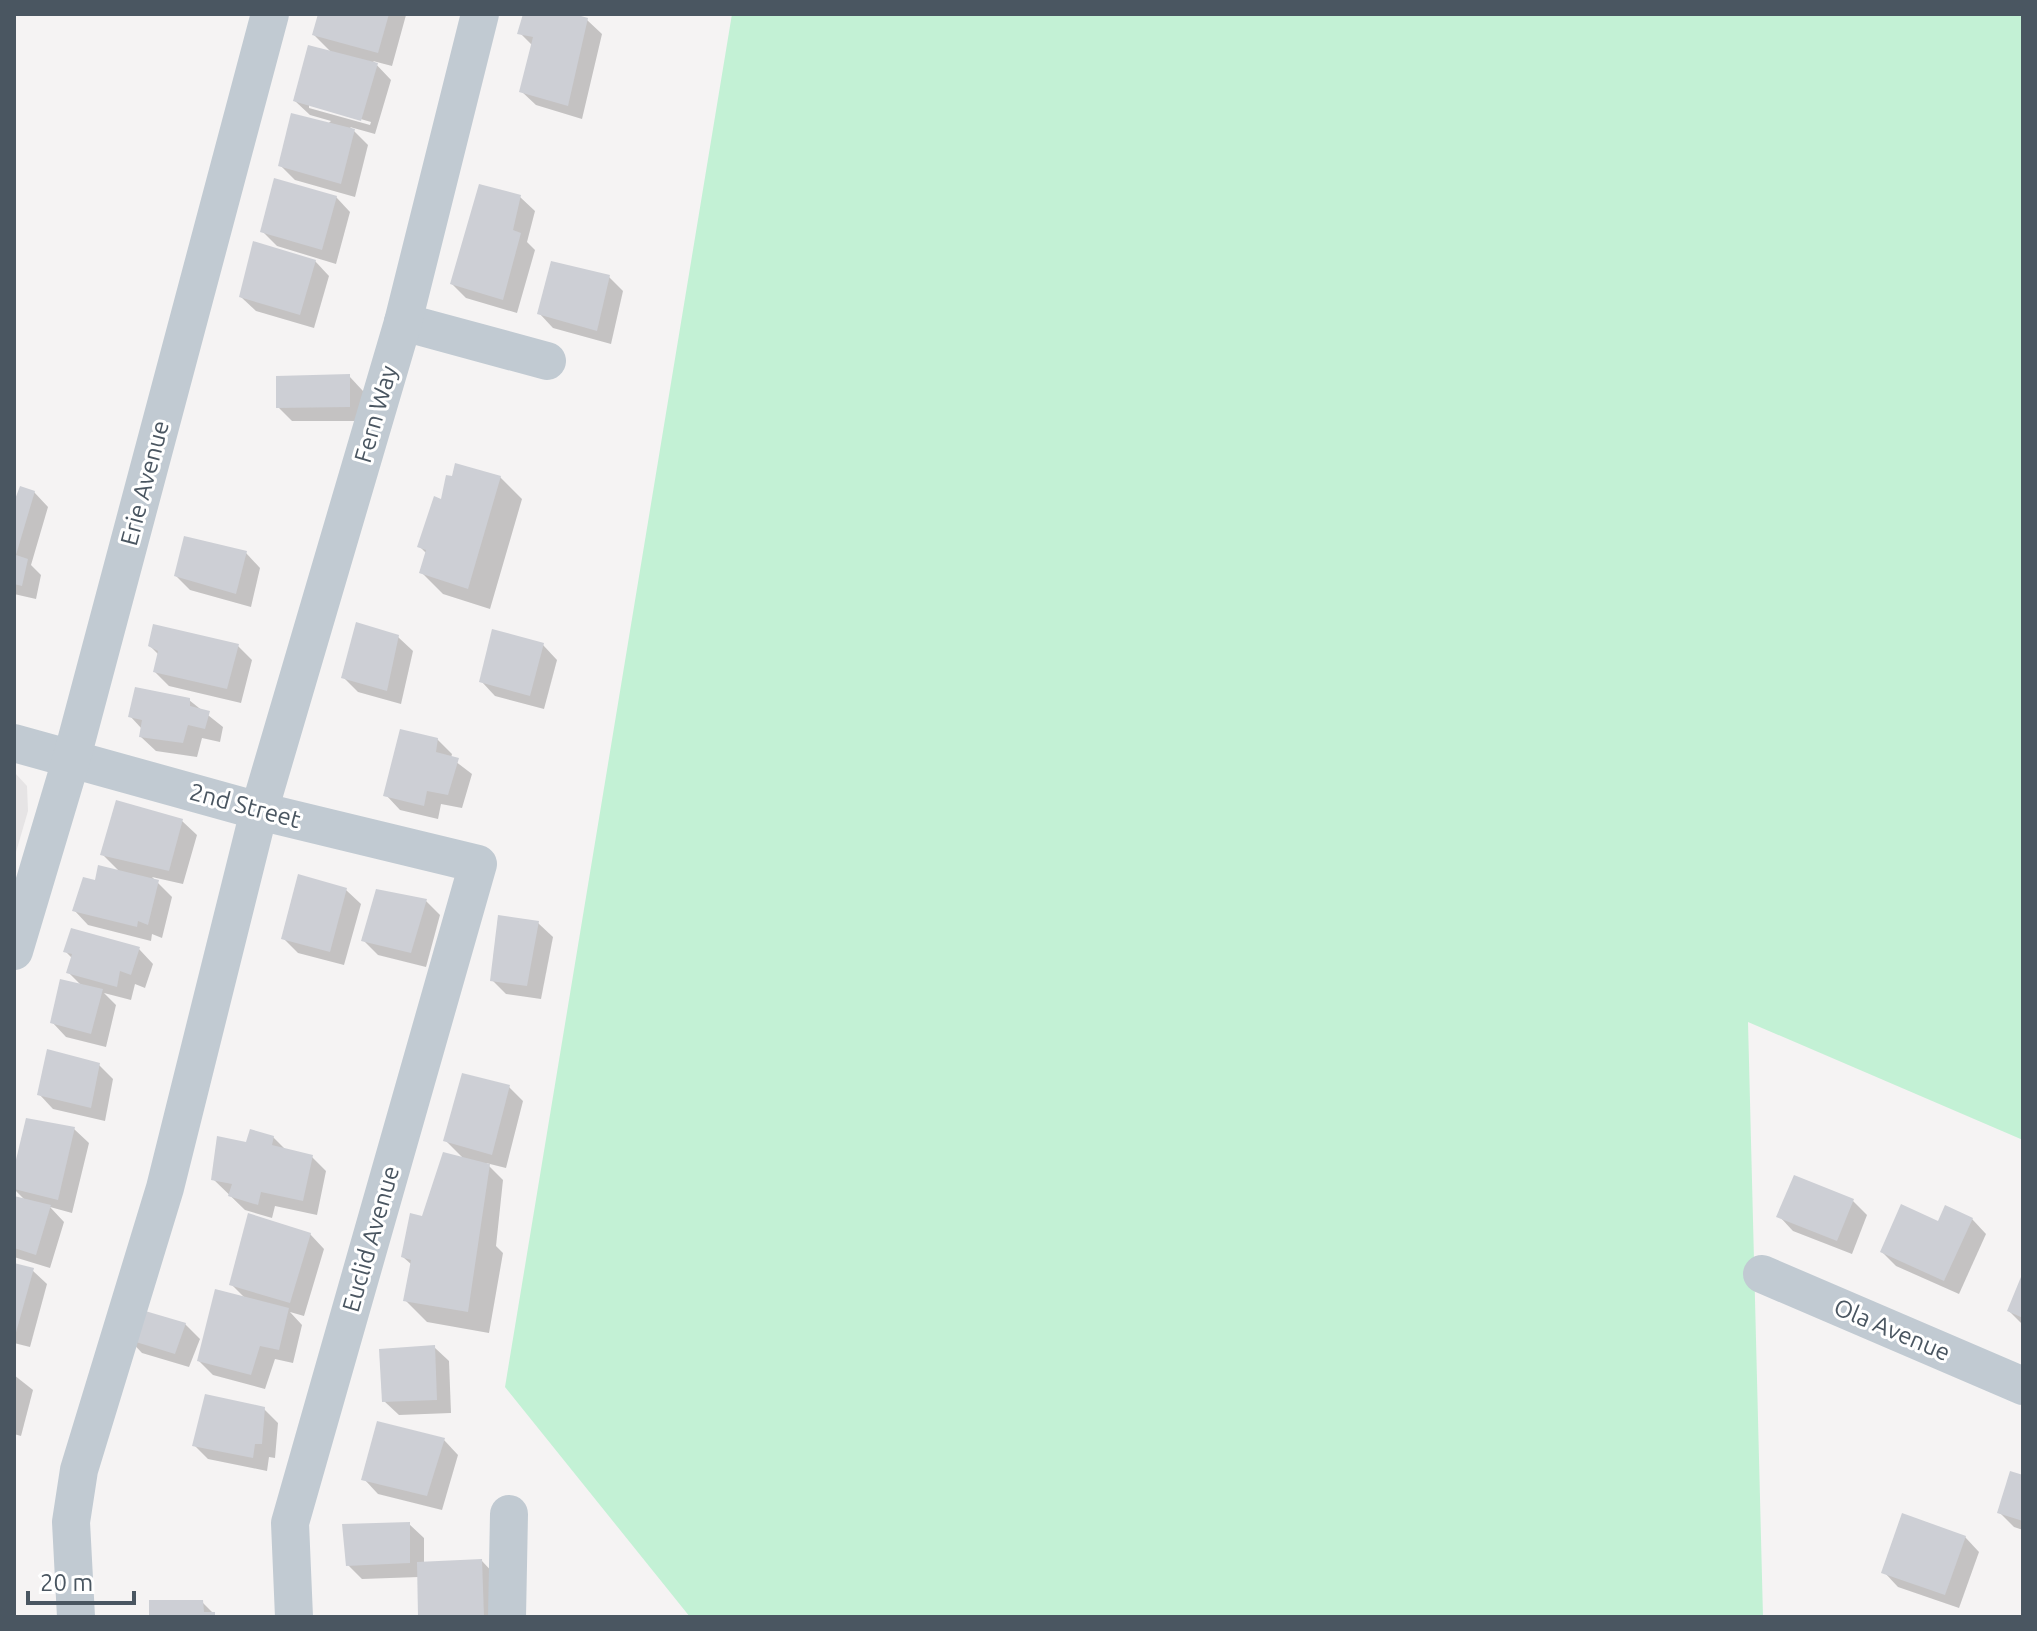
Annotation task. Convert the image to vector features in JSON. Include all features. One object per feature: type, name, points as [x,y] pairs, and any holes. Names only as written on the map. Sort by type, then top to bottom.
[{"type":"street","name":"Erie Avenue","points":[[14,951],[72,757],[270,14]]},
{"type":"street","name":"Fern Way","points":[[76,1617],[71,1522],[79,1470],[165,1188],[259,811],[403,322],[480,14]]},
{"type":"street","points":[[403,322],[547,361]]},
{"type":"street","name":"2nd Street","points":[[14,743],[259,811],[478,864]]},
{"type":"street","name":"Euclid Avenue","points":[[294,1617],[290,1523],[478,864]]},
{"type":"street","name":"Ola Avenue","points":[[1762,1274],[2023,1386]]},
{"type":"street","points":[[507,1617],[509,1514]]},
{"type":"shaded area","points":[[14,772],[27,786],[28,811],[14,859]]},
{"type":"green space","points":[[732,14],[2023,14],[2023,1140],[1748,1022],[1763,1617],[690,1617],[505,1387]]},
{"type":"building","points":[[318,14],[389,14],[378,53],[312,35]]},
{"type":"building","points":[[523,14],[574,14],[588,18],[568,106],[519,92],[533,37],[517,34]]},
{"type":"building","points":[[308,45],[378,63],[361,121],[293,101]]},
{"type":"building","points":[[291,113],[355,129],[341,184],[278,166]]},
{"type":"building","points":[[274,178],[337,196],[322,250],[260,232]]},
{"type":"building","points":[[479,184],[521,195],[513,230],[521,233],[503,300],[450,284]]},
{"type":"building","points":[[253,241],[316,260],[300,315],[239,297]]},
{"type":"building","points":[[551,261],[610,275],[597,331],[537,314]]},
{"type":"building","points":[[350,374],[350,407],[276,408],[276,376]]},
{"type":"building","points":[[455,463],[501,476],[468,589],[419,573],[426,550],[417,547],[434,496],[441,499],[446,475],[452,476]]},
{"type":"building","points":[[20,486],[35,491],[16,555],[28,559],[22,586],[14,584],[14,502]]},
{"type":"building","points":[[184,536],[247,551],[236,594],[174,576]]},
{"type":"building","points":[[356,622],[399,635],[387,691],[341,678]]},
{"type":"building","points":[[153,624],[239,644],[227,689],[153,672],[158,651],[148,646]]},
{"type":"building","points":[[492,629],[544,643],[530,696],[479,682]]},
{"type":"building","points":[[135,687],[190,698],[190,706],[210,711],[205,729],[188,725],[183,743],[139,737],[142,720],[128,717]]},
{"type":"building","points":[[400,729],[438,738],[436,752],[459,758],[448,795],[427,791],[424,806],[383,796]]},
{"type":"building","points":[[116,800],[183,819],[169,871],[100,855]]},
{"type":"building","points":[[98,865],[159,880],[148,925],[138,921],[137,927],[72,911],[83,877],[95,880]]},
{"type":"building","points":[[298,874],[347,888],[330,952],[281,939]]},
{"type":"building","points":[[376,889],[427,899],[411,953],[361,941]]},
{"type":"building","points":[[498,915],[539,921],[527,986],[490,981]]},
{"type":"building","points":[[71,928],[140,947],[131,975],[120,971],[117,987],[66,973],[72,954],[63,952]]},
{"type":"building","points":[[60,979],[103,989],[91,1034],[50,1023]]},
{"type":"building","points":[[47,1049],[100,1063],[91,1108],[37,1095]]},
{"type":"building","points":[[462,1073],[510,1085],[492,1155],[443,1141]]},
{"type":"building","points":[[26,1118],[75,1127],[58,1200],[14,1189],[14,1168]]},
{"type":"building","points":[[250,1129],[274,1136],[272,1145],[313,1155],[303,1201],[261,1192],[258,1205],[228,1196],[232,1184],[211,1180],[217,1136],[246,1142]]},
{"type":"building","points":[[443,1152],[490,1164],[468,1312],[403,1301],[411,1260],[401,1257],[410,1213],[422,1216]]},
{"type":"building","points":[[1794,1175],[1854,1199],[1837,1241],[1776,1217]]},
{"type":"building","points":[[14,1196],[51,1205],[36,1255],[14,1248]]},
{"type":"building","points":[[1901,1204],[1938,1221],[1945,1205],[1973,1218],[1944,1281],[1880,1252]]},
{"type":"building","points":[[248,1213],[311,1233],[290,1303],[229,1285]]},
{"type":"building","points":[[14,1263],[34,1268],[15,1336],[14,1336]]},
{"type":"building","points":[[2023,1272],[2023,1318],[2007,1311]]},
{"type":"building","points":[[215,1289],[289,1308],[279,1350],[260,1346],[251,1375],[197,1361]]},
{"type":"building","points":[[135,1308],[186,1323],[175,1354],[126,1339]]},
{"type":"building","points":[[435,1345],[437,1400],[382,1402],[379,1349]]},
{"type":"building","points":[[205,1394],[265,1407],[262,1444],[255,1444],[253,1458],[192,1446]]},
{"type":"building","points":[[377,1421],[445,1438],[427,1496],[361,1480]]},
{"type":"building","points":[[2010,1471],[2023,1475],[2023,1521],[1997,1513]]},
{"type":"building","points":[[1902,1513],[1966,1536],[1945,1595],[1881,1573]]},
{"type":"building","points":[[410,1522],[410,1563],[346,1566],[342,1524]]},
{"type":"building","points":[[482,1559],[484,1617],[418,1617],[417,1562]]},
{"type":"building","points":[[149,1600],[203,1600],[204,1612],[215,1612],[215,1617],[149,1617]]}]
